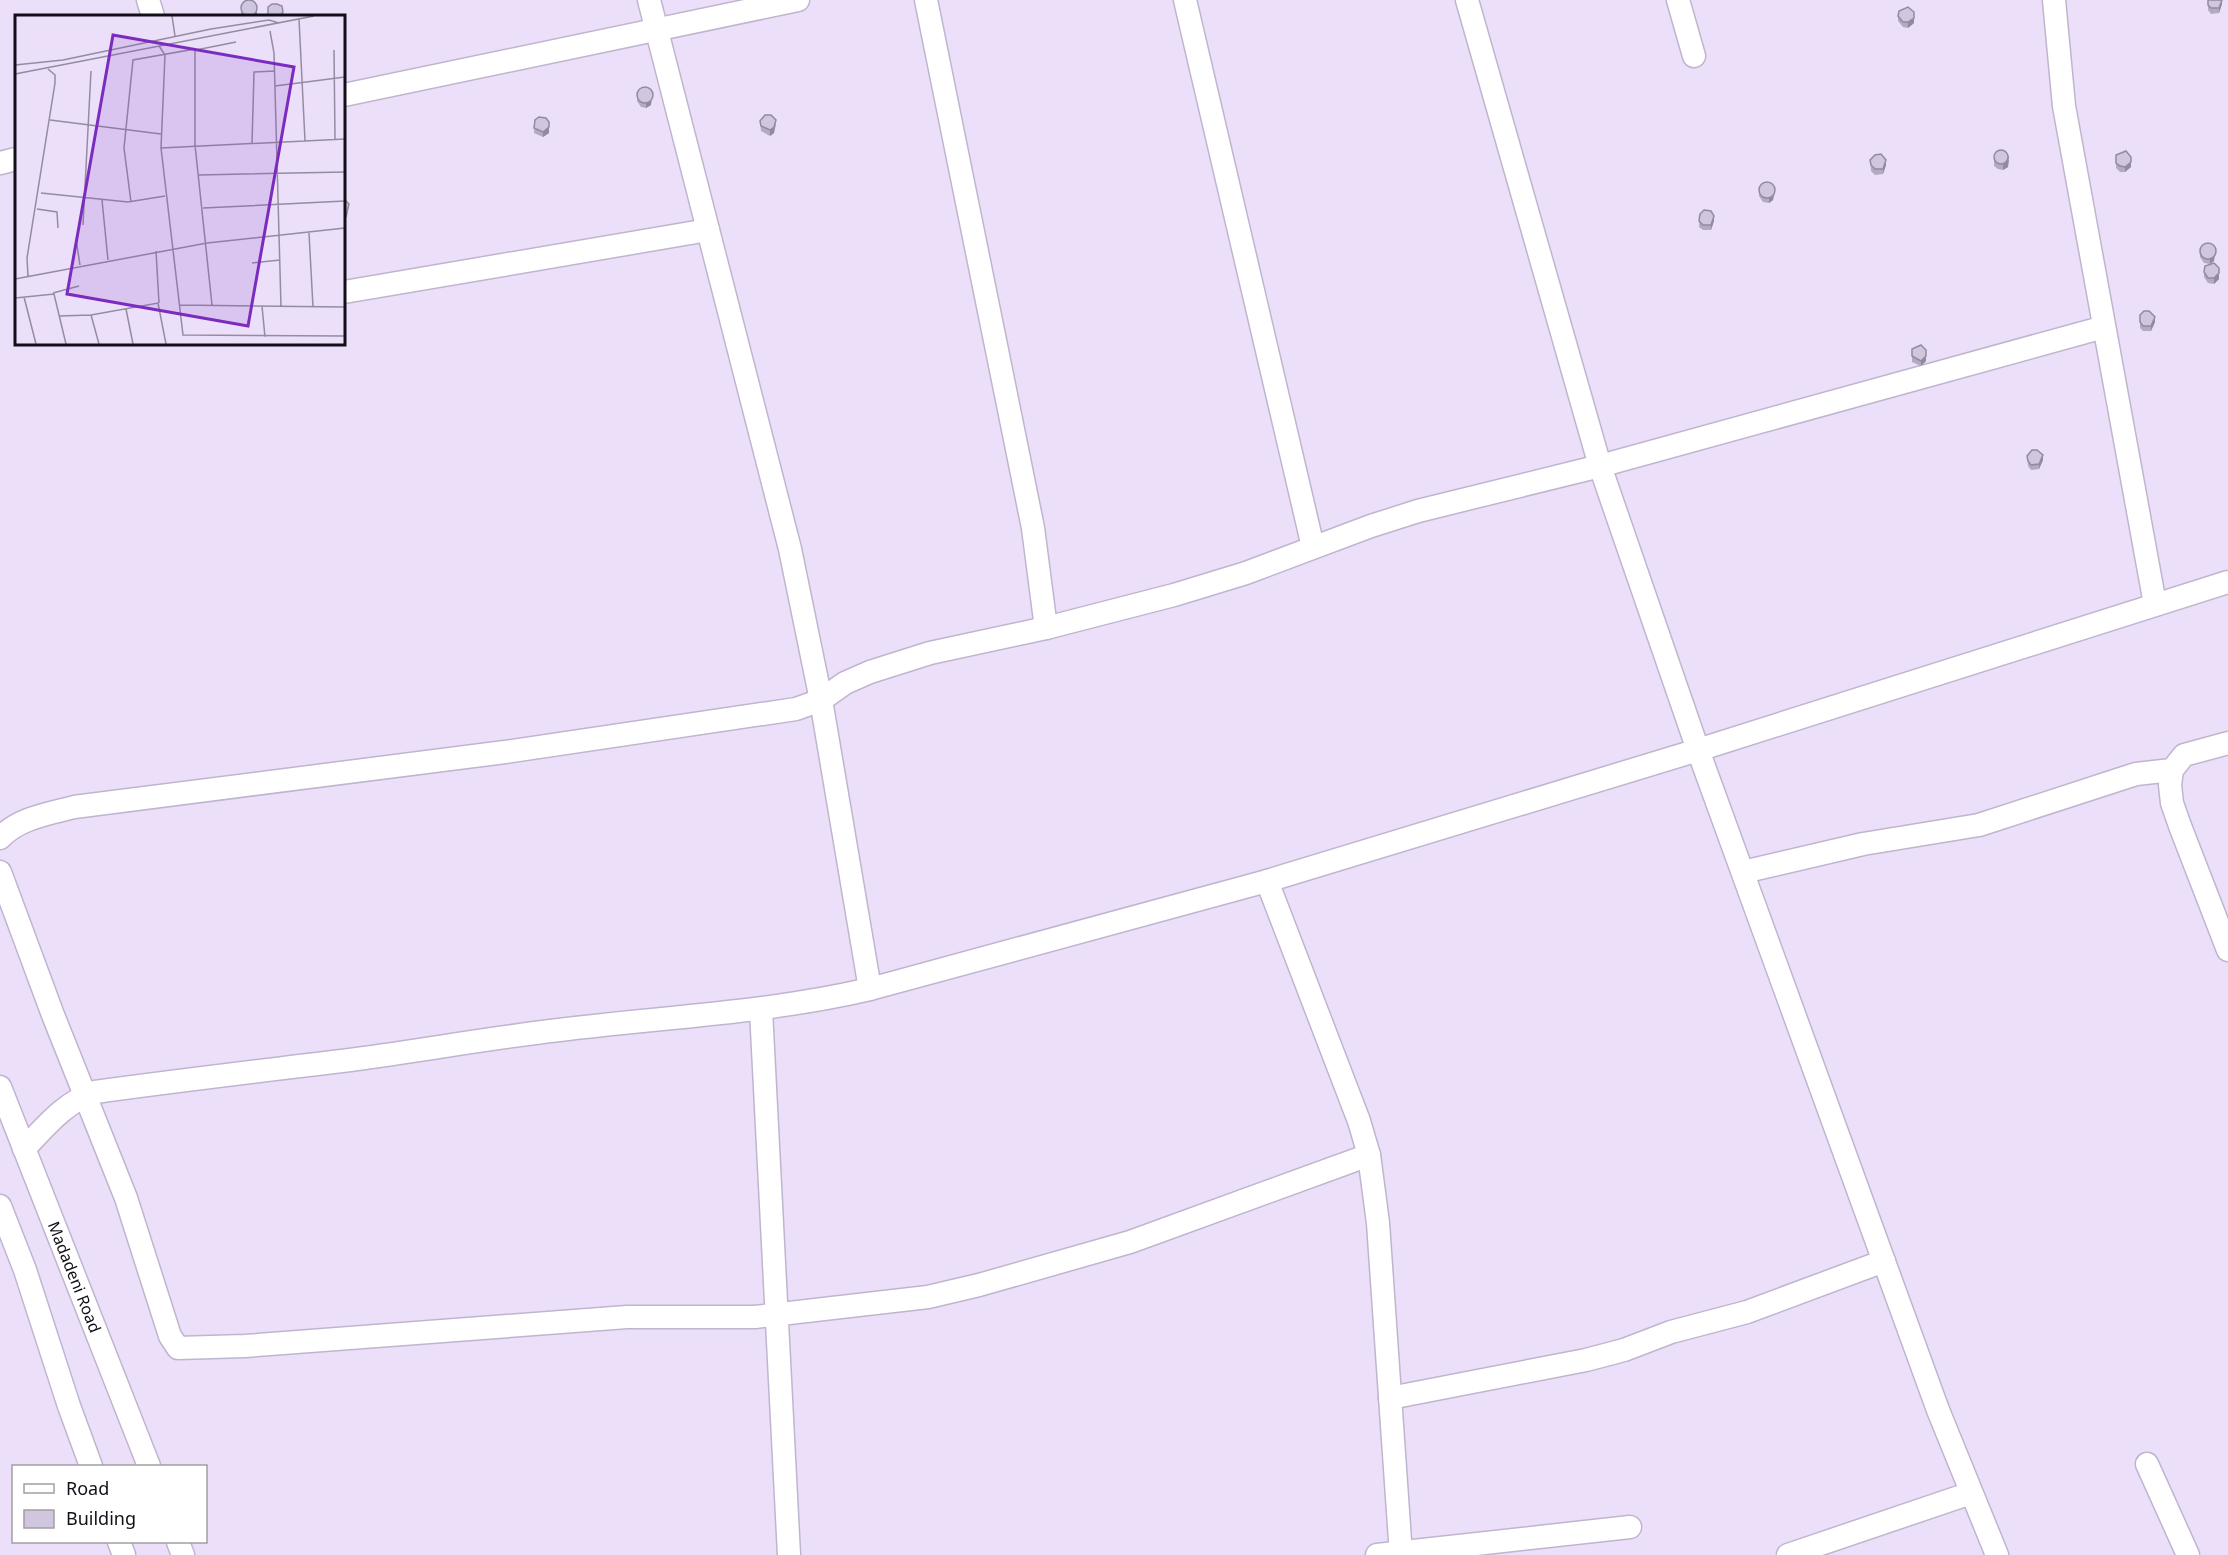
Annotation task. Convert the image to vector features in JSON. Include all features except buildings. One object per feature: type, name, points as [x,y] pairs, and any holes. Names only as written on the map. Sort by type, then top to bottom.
[{"type":"street","points":[[148,0],[153,15]]},
{"type":"street","points":[[649,0],[790,549],[821,700],[870,989]]},
{"type":"street","points":[[345,94],[798,0]]},
{"type":"street","points":[[926,0],[1033,528],[1046,628]]},
{"type":"street","points":[[1185,0],[1313,547]]},
{"type":"street","points":[[1467,0],[1600,466],[1698,750],[1938,1410],[1997,1555]]},
{"type":"street","points":[[1678,0],[1694,56]]},
{"type":"street","points":[[2054,0],[2064,106],[2155,604]]},
{"type":"street","points":[[0,163],[15,159]]},
{"type":"street","points":[[345,292],[708,230]]},
{"type":"street","points":[[0,837],[16,825],[41,815],[74,807],[505,752],[796,709],[821,700],[845,683],[930,653],[1046,628],[1174,595],[1246,573],[1418,511],[1600,466],[2104,327]]},
{"type":"street","points":[[24,1149],[60,1112],[84,1095],[102,1091],[358,1059],[509,1036],[761,1010],[821,1001],[870,989],[1267,881],[1698,750],[2228,582]]},
{"type":"street","points":[[2228,743],[2184,755],[2172,771],[2170,785],[2172,803],[2228,950]]},
{"type":"street","points":[[1743,872],[1863,844],[1979,825],[2136,774],[2172,771]]},
{"type":"street","points":[[0,872],[84,1095],[126,1198],[170,1336],[178,1348],[245,1346],[627,1317],[733,1318],[928,1297],[979,1285],[1130,1242],[1369,1155]]},
{"type":"street","points":[[1267,881],[1359,1120],[1369,1155],[1378,1223],[1401,1553]]},
{"type":"street","points":[[761,1010],[789,1555]]},
{"type":"street","name":"Madadeni Road","points":[[0,1087],[148,1465]]},
{"type":"street","points":[[0,1206],[25,1270],[90,1465]]},
{"type":"street","points":[[1390,1398],[1587,1360],[1624,1350],[1671,1332],[1747,1312],[1884,1261]]},
{"type":"street","points":[[2147,1464],[2188,1555]]},
{"type":"street","points":[[1788,1555],[1971,1493]]},
{"type":"street","points":[[1377,1555],[1630,1527]]}]
